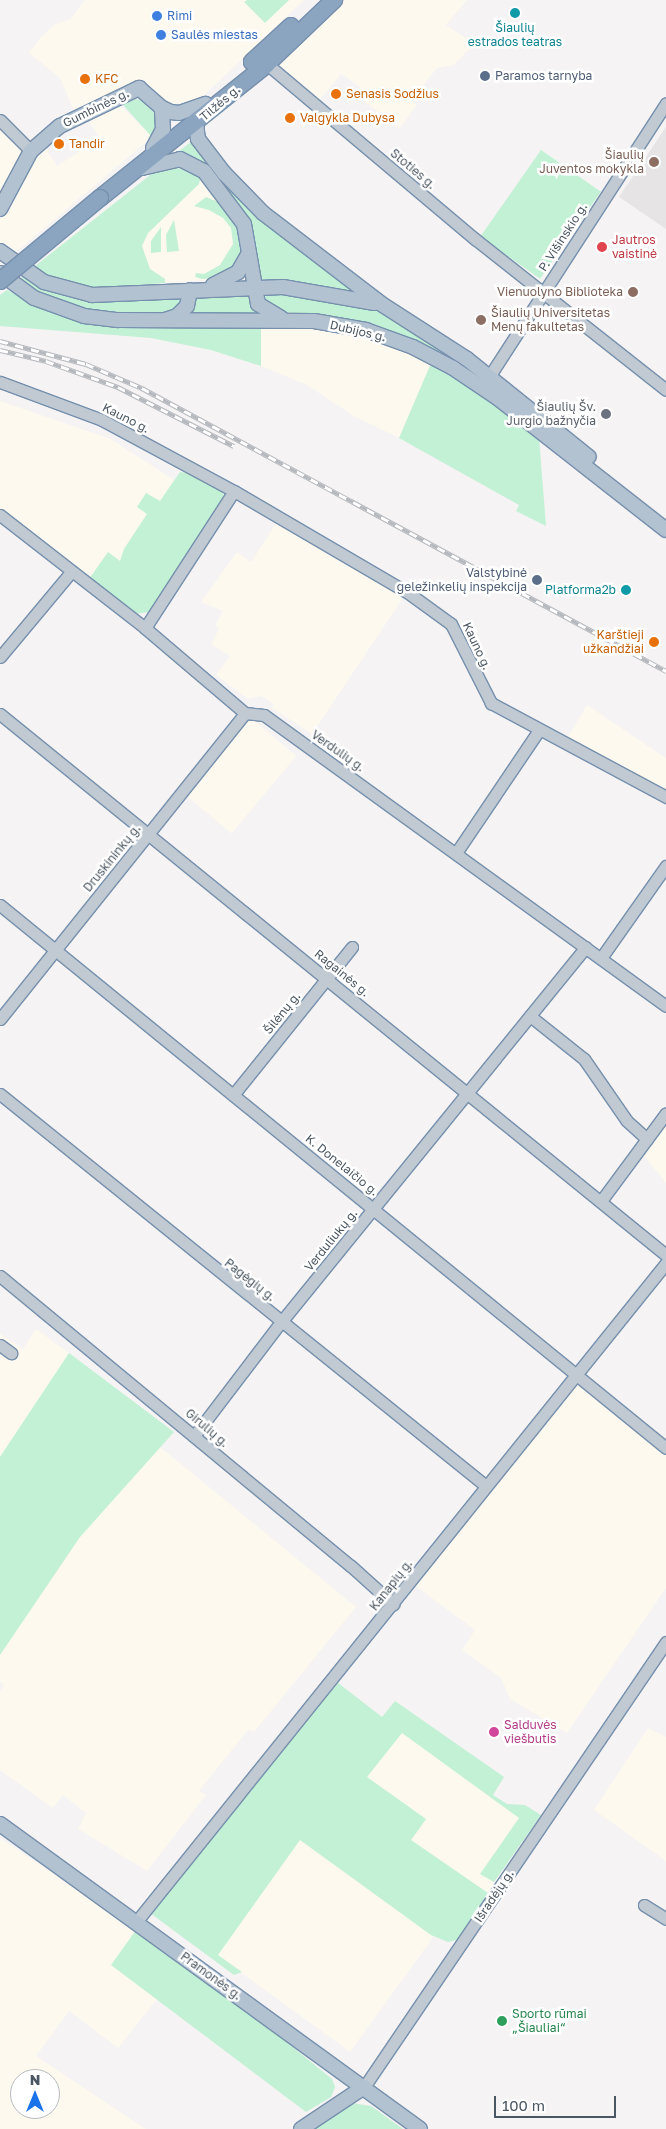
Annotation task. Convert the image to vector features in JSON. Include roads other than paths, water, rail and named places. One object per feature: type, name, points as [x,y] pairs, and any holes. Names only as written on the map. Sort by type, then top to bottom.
[{"type":"highway","name":"Tilžės g.","points":[[0,281],[100,198],[318,0]]},
{"type":"highway","name":"Tilžės g.","points":[[100,198],[142,168],[267,64],[334,0]]},
{"type":"main road","name":"Gumbinės g.","points":[[0,208],[31,152],[60,126],[139,88],[162,108]]},
{"type":"main road","points":[[153,148],[162,129],[162,108],[179,113],[205,104]]},
{"type":"main road","name":"Dubijos g.","points":[[196,123],[198,139],[224,173],[270,219],[666,517]]},
{"type":"main road","points":[[142,168],[170,160],[186,161],[199,167],[238,214],[250,252],[255,298],[263,310],[290,320]]},
{"type":"main road","points":[[214,183],[224,173]]},
{"type":"main road","name":"Dubijos g.","points":[[0,251],[35,278],[76,293],[116,296],[197,289],[253,287],[310,289],[383,305]]},
{"type":"main road","points":[[162,321],[182,311],[197,289],[232,277],[243,266],[250,252]]},
{"type":"main road","name":"Dubijos g.","points":[[0,273],[29,295],[68,312],[118,320],[290,320],[341,325],[387,337],[413,347],[486,382],[666,530]]},
{"type":"main road","name":"Pramonės g.","points":[[0,1824],[420,2129]]},
{"type":"main road","name":"Išradėjų g.","points":[[301,2129],[364,2087]]},
{"type":"street","name":"Stoties g.","points":[[267,64],[475,239],[666,390]]},
{"type":"street","name":"P. Višinskio g.","points":[[486,382],[666,103]]},
{"type":"street","points":[[0,120],[31,152]]},
{"type":"street","name":"Kauno g.","points":[[0,382],[102,420],[234,490],[442,614],[458,636],[491,703],[666,797]]},
{"type":"street","points":[[145,628],[234,490]]},
{"type":"street","name":"Verdulių g.","points":[[0,515],[145,628],[245,713],[264,714],[666,1006]]},
{"type":"street","points":[[0,657],[71,572]]},
{"type":"street","name":"Druskininkų g.","points":[[0,1019],[150,835],[245,713]]},
{"type":"street","name":"Ragainės g.","points":[[0,714],[666,1255]]},
{"type":"street","points":[[456,853],[539,730]]},
{"type":"street","points":[[601,958],[666,866]]},
{"type":"street","name":"K. Donelaičio g.","points":[[0,904],[374,1209],[573,1375],[666,1448]]},
{"type":"street","name":"Šilėnų g.","points":[[233,1095],[352,947]]},
{"type":"street","name":"Verduliukų g.","points":[[194,1436],[281,1322],[586,947]]},
{"type":"street","points":[[530,1016],[584,1059],[627,1121],[647,1139]]},
{"type":"street","name":"Pagėgių g.","points":[[0,1094],[486,1486]]},
{"type":"street","points":[[601,1202],[666,1113]]},
{"type":"street","name":"Kanapių g.","points":[[136,1922],[393,1604],[573,1375],[666,1263]]},
{"type":"street","name":"Girulių g.","points":[[0,1276],[351,1566],[393,1604]]},
{"type":"street","points":[[0,1345],[11,1354]]},
{"type":"street","name":"Išradėjų g.","points":[[364,2087],[666,1642]]},
{"type":"street","points":[[644,1905],[666,1919]]},
{"type":"railway","points":[[0,341],[86,364],[142,388],[666,671]]},
{"type":"railway","points":[[0,350],[46,361],[118,387],[234,446]]},
{"type":"place","name":"Šiaulių estrados teatras","points":[[515,13]]},
{"type":"place","name":"Rimi","points":[[157,16]]},
{"type":"place","name":"Saulės miestas","points":[[161,35]]},
{"type":"place","name":"Paramos tarnyba","points":[[485,76]]},
{"type":"place","name":"KFC","points":[[85,79]]},
{"type":"place","name":"Senasis Sodžius","points":[[336,94]]},
{"type":"place","name":"Valgykla Dubysa","points":[[290,118]]},
{"type":"place","name":"Tandir","points":[[59,144]]},
{"type":"place","name":"Šiaulių Juventos mokykla","points":[[654,162]]},
{"type":"place","name":"Jautros vaistinė","points":[[602,247]]},
{"type":"place","name":"Vienuolyno Biblioteka","points":[[633,292]]},
{"type":"place","name":"Šiaulių Universitetas Menų fakultetas","points":[[481,320]]},
{"type":"place","name":"Šiaulių Šv. Jurgio bažnyčia","points":[[606,414]]},
{"type":"place","name":"Valstybinė geležinkelių inspekcija","points":[[537,580]]},
{"type":"place","name":"Platforma2b","points":[[626,590]]},
{"type":"place","name":"Karštieji užkandžiai","points":[[654,642]]},
{"type":"place","name":"Salduvės viešbutis","points":[[494,1732]]},
{"type":"place","name":"Sporto rūmai „Šiauliai“","points":[[502,2021]]}]
